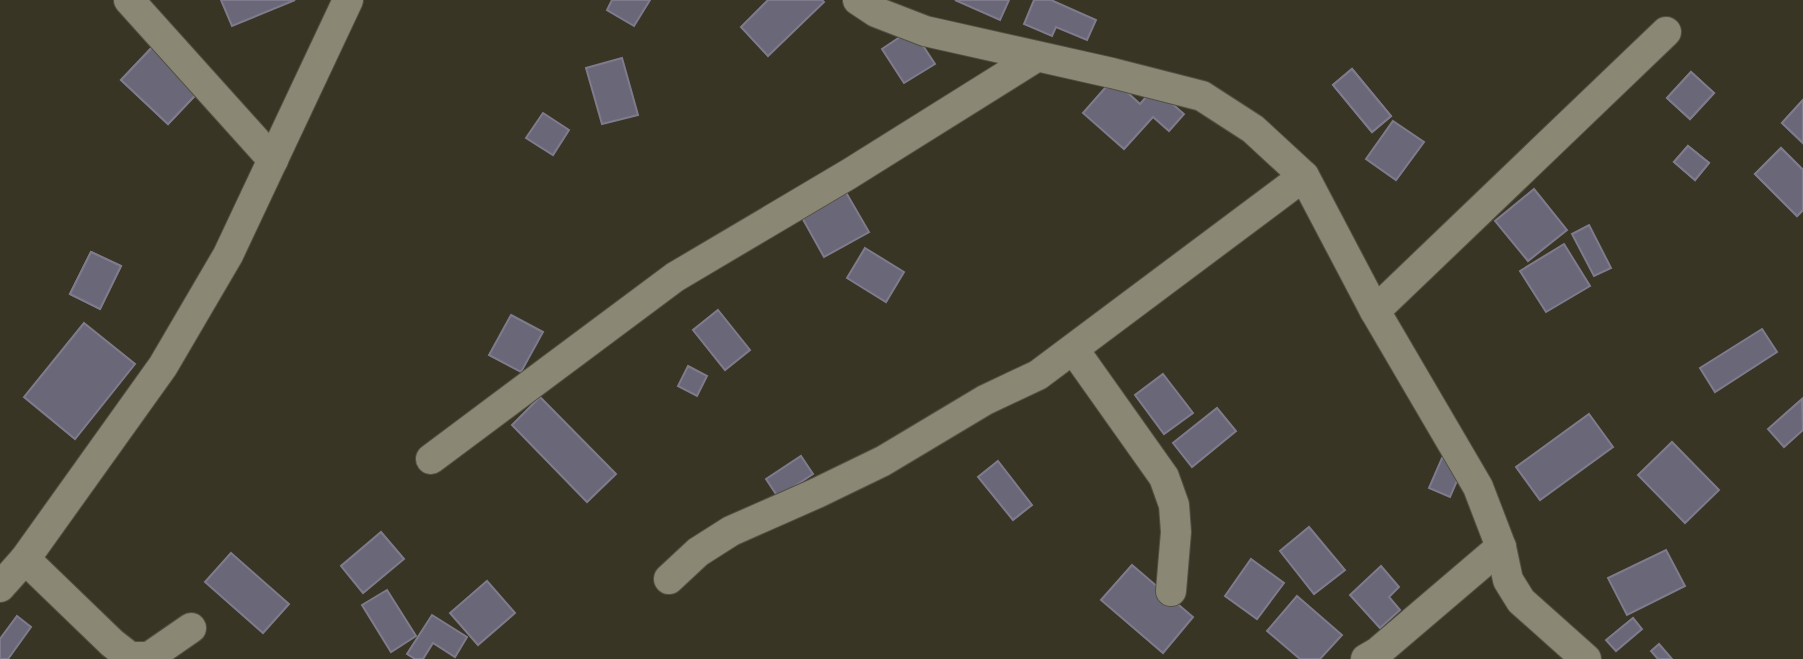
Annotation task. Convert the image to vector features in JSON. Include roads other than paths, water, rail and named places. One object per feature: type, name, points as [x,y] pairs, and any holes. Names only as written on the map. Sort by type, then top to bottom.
[{"type":"street","points":[[129,0],[273,160]]},
{"type":"street","points":[[0,587],[25,559],[163,366],[228,255],[348,0]]},
{"type":"street","points":[[858,0],[876,12],[925,31],[1202,96],[1253,129],[1304,177],[1375,311],[1478,486],[1501,547],[1508,580],[1521,601],[1586,659]]},
{"type":"street","points":[[1375,311],[1666,32]]},
{"type":"street","points":[[431,459],[675,277],[849,174],[1036,57]]},
{"type":"street","points":[[669,579],[698,552],[731,531],[883,461],[985,400],[1038,375],[1304,177]]},
{"type":"street","points":[[1074,350],[1164,477],[1174,505],[1176,532],[1171,591]]},
{"type":"street","points":[[1366,659],[1378,652],[1501,547]]},
{"type":"street","points":[[25,559],[111,643],[130,657],[149,657],[191,628]]}]
